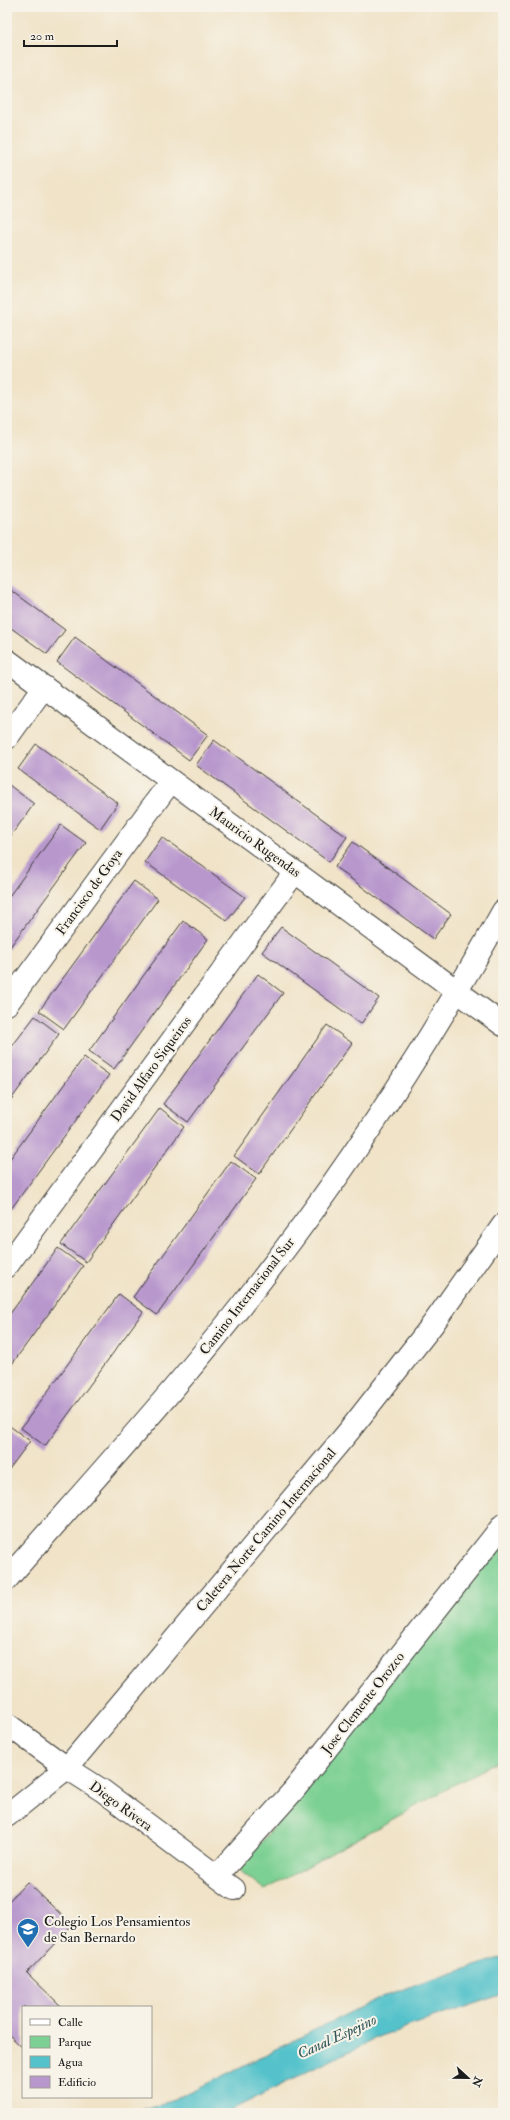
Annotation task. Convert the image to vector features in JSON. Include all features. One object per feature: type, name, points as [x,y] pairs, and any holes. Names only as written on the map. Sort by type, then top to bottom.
[{"type":"street","name":"Mauricio Rugendas","points":[[7,660],[503,1025]]},
{"type":"street","points":[[7,738],[44,687]]},
{"type":"street","name":"Francisco de Goya","points":[[7,1004],[171,781]]},
{"type":"street","name":"David Alfaro Siqueiros","points":[[7,1266],[295,872]]},
{"type":"street","name":"Camino Internacional Sur","points":[[7,1579],[188,1372],[252,1292],[314,1209],[367,1132],[458,992],[503,911]]},
{"type":"street","name":"Caletera Norte Camino Internacional","points":[[7,1816],[66,1768],[349,1431],[433,1324],[503,1225]]},
{"type":"street","name":"Jose Clemente Orozco","points":[[217,1876],[294,1790],[376,1689],[503,1524]]},
{"type":"street","name":"Diego Rivera","points":[[7,1724],[66,1768],[102,1791],[234,1890]]},
{"type":"green space","points":[[503,1541],[503,1758],[265,1890],[239,1870]]},
{"type":"water","name":"Canal Espejino","points":[[503,1957],[503,1994],[380,2036],[225,2113],[130,2113],[174,2100],[385,1995]]},
{"type":"building","points":[[7,587],[65,630],[47,654],[7,625]]},
{"type":"building","points":[[75,637],[208,735],[189,760],[57,662]]},
{"type":"building","points":[[214,740],[347,837],[329,862],[196,765]]},
{"type":"building","points":[[36,744],[118,803],[100,829],[18,769]]},
{"type":"building","points":[[9,785],[34,804],[7,841],[7,788]]},
{"type":"building","points":[[61,825],[86,843],[7,951],[7,899]]},
{"type":"building","points":[[162,837],[245,897],[227,921],[145,862]]},
{"type":"building","points":[[353,842],[451,914],[433,939],[335,867]]},
{"type":"building","points":[[134,881],[158,899],[64,1029],[39,1011]]},
{"type":"building","points":[[183,921],[208,939],[114,1069],[89,1051]]},
{"type":"building","points":[[281,927],[379,998],[361,1024],[262,952]]},
{"type":"building","points":[[258,974],[283,993],[188,1122],[163,1104]]},
{"type":"building","points":[[35,1016],[59,1034],[7,1105],[7,1053]]},
{"type":"building","points":[[327,1025],[352,1043],[259,1174],[234,1156]]},
{"type":"building","points":[[84,1057],[109,1075],[11,1209],[7,1206],[7,1163]]},
{"type":"building","points":[[160,1108],[184,1127],[86,1262],[61,1244]]},
{"type":"building","points":[[231,1161],[256,1179],[157,1315],[133,1297]]},
{"type":"building","points":[[58,1248],[83,1266],[7,1371],[7,1318]]},
{"type":"building","points":[[119,1294],[143,1312],[45,1446],[21,1428]]},
{"type":"building","points":[[7,1424],[30,1441],[7,1472]]},
{"type":"building","name":"Colegio Los Pensamientos de San Bernardo","points":[[27,1882],[72,1925],[27,1973],[61,2006],[22,2006],[22,2047],[7,2033],[7,1903]]},
{"type":"place","name":"Colegio Los Pensamientos de San Bernardo","points":[[28,1948]]}]
